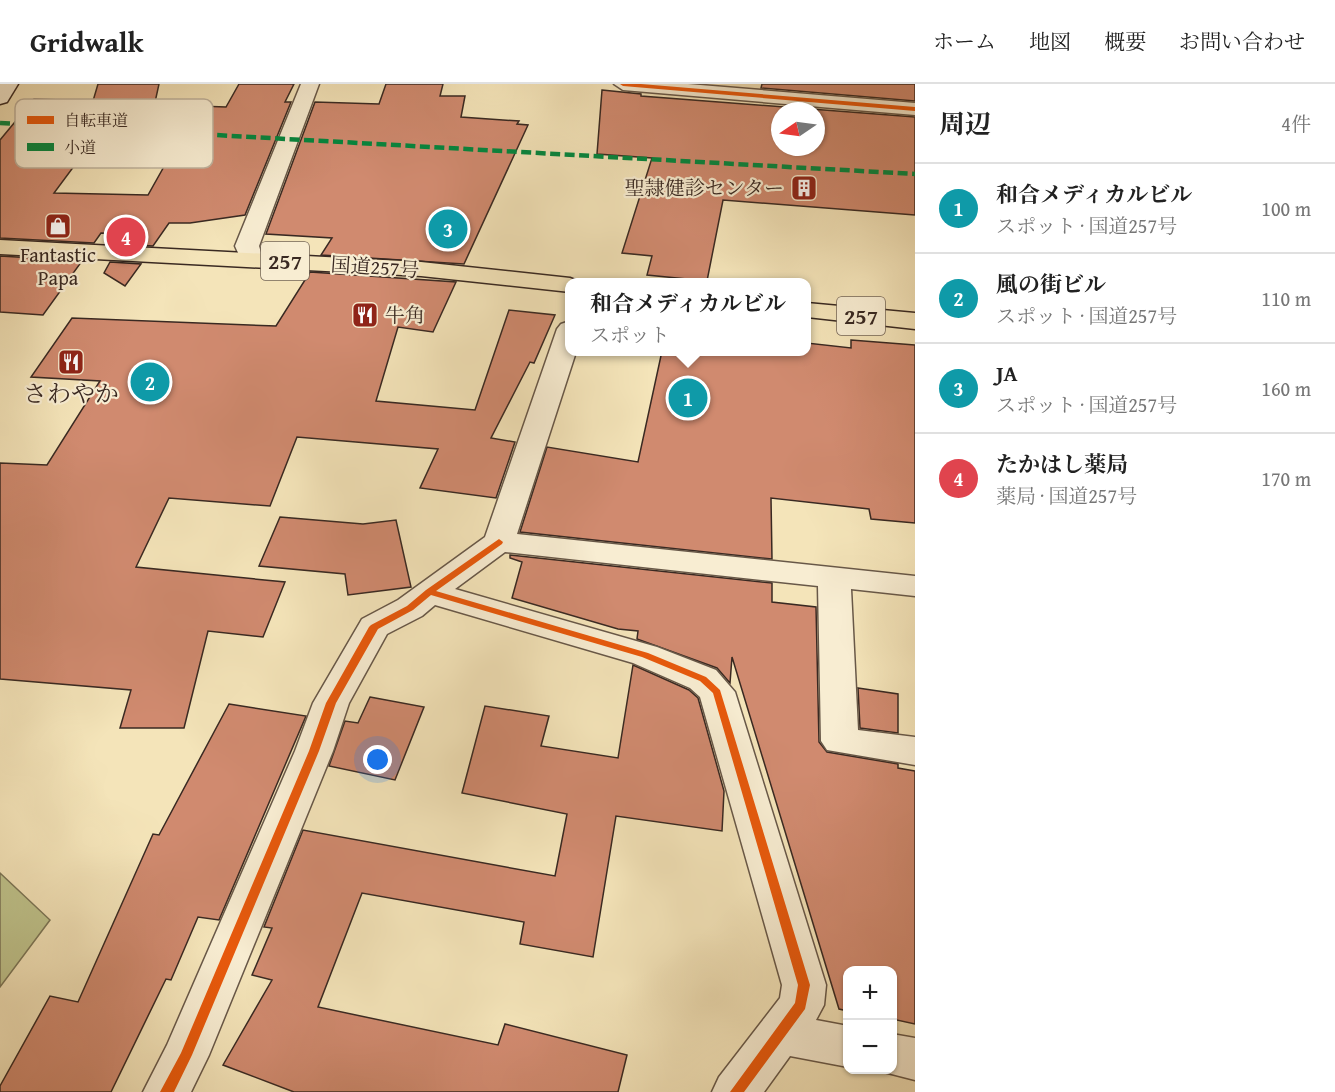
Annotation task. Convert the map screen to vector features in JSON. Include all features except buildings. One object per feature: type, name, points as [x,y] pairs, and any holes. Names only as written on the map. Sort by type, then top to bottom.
[{"type":"highway","name":"国道257号","points":[[0,247],[421,269],[565,284]]},
{"type":"highway","name":"257","points":[[811,310],[915,321]]},
{"type":"street","points":[[0,98],[9,84]]},
{"type":"street","points":[[251,259],[247,246],[310,84]]},
{"type":"street","points":[[623,84],[915,109]]},
{"type":"street","points":[[167,1092],[186,1055],[314,751],[331,703],[374,627],[410,608],[499,542],[565,344]]},
{"type":"street","points":[[499,542],[915,586]]},
{"type":"street","points":[[834,576],[840,741],[915,752]]},
{"type":"street","points":[[429,592],[645,655],[703,679],[717,692],[804,985],[801,1005],[736,1092]]},
{"type":"street","points":[[781,1034],[843,1046]]},
{"type":"street","points":[[897,1056],[915,1059]]},
{"type":"green space","points":[[0,873],[50,920],[0,987]]},
{"type":"marked path","points":[[0,123],[15,124]]},
{"type":"marked path","points":[[213,135],[915,174]]},
{"type":"cycle path","points":[[623,84],[915,109]]},
{"type":"cycle path","points":[[167,1092],[186,1055],[314,751],[331,703],[374,627],[410,608],[499,542]]},
{"type":"cycle path","points":[[429,592],[645,655],[703,679],[717,692],[804,985],[801,1005],[736,1092]]},
{"type":"place","name":"聖隷健診センター","points":[[804,188]]},
{"type":"place","name":"Fantastic Papa","points":[[58,226]]},
{"type":"place","name":"JA","points":[[448,229]]},
{"type":"place","name":"たかはし薬局","points":[[126,237]]},
{"type":"place","name":"牛角","points":[[365,315]]},
{"type":"place","name":"さわやか","points":[[71,362]]},
{"type":"place","name":"風の街ビル","points":[[150,382]]},
{"type":"place","name":"和合メディカルビル","points":[[688,398]]}]
